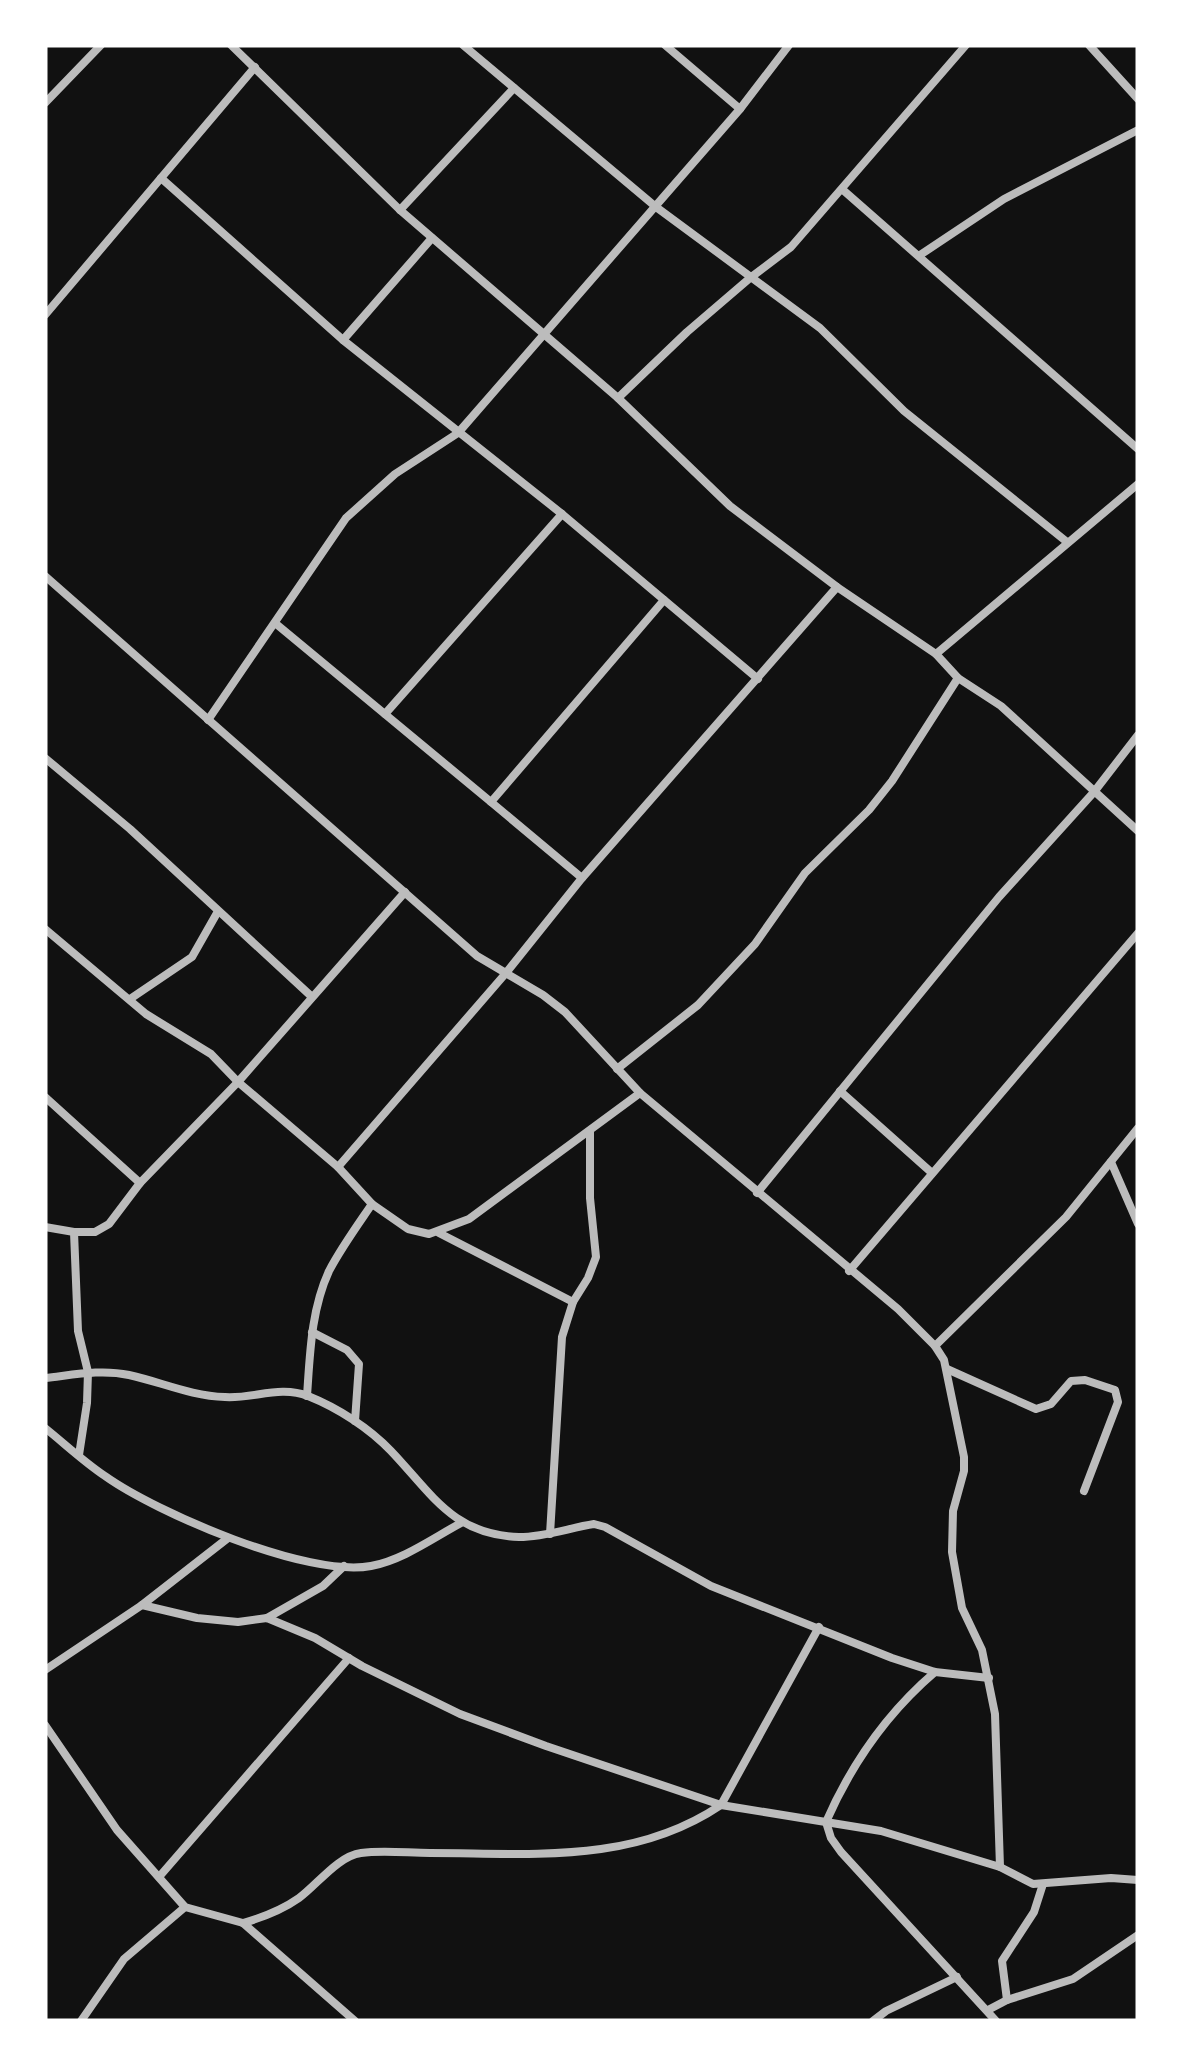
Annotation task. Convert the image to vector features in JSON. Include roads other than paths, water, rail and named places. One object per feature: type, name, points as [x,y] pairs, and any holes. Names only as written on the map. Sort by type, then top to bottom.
[{"type":"street","points":[[45,104],[101,45]]},
{"type":"street","points":[[231,45],[400,210],[618,398],[730,506],[837,587],[936,654],[958,678],[1016,719],[1138,831]]},
{"type":"street","points":[[463,45],[656,207],[820,328],[904,411],[1067,542]]},
{"type":"street","points":[[665,45],[740,109]]},
{"type":"street","points":[[208,720],[346,518],[394,474],[458,433],[740,109],[790,45]]},
{"type":"street","points":[[618,398],[750,278],[791,247],[966,45]]},
{"type":"street","points":[[1089,45],[1138,98]]},
{"type":"street","points":[[45,315],[255,66]]},
{"type":"street","points":[[400,210],[514,88]]},
{"type":"street","points":[[920,255],[1004,199],[1138,130]]},
{"type":"street","points":[[161,178],[343,340],[562,514],[758,679]]},
{"type":"street","points":[[843,190],[1138,449]]},
{"type":"street","points":[[343,340],[432,238]]},
{"type":"street","points":[[936,654],[1138,484]]},
{"type":"street","points":[[384,714],[562,514]]},
{"type":"street","points":[[45,576],[477,956],[565,1012],[640,1093],[898,1309],[936,1346],[947,1369],[964,1457],[951,1528],[955,1576],[962,1608],[982,1650],[995,1714],[1000,1867]]},
{"type":"street","points":[[338,1168],[506,973],[582,878],[837,587]]},
{"type":"street","points":[[491,802],[664,600]]},
{"type":"street","points":[[275,623],[582,878]]},
{"type":"street","points":[[616,1069],[698,1005],[756,944],[805,873],[869,810],[892,781],[958,678]]},
{"type":"street","points":[[757,1192],[999,897],[1094,792],[1138,735]]},
{"type":"street","points":[[45,758],[130,829],[311,996]]},
{"type":"street","points":[[45,1227],[74,1232],[101,1230],[405,892]]},
{"type":"street","points":[[130,999],[192,957],[217,913]]},
{"type":"street","points":[[45,929],[162,1026],[211,1054],[338,1168],[372,1204],[408,1228],[429,1234],[469,1219],[640,1093]]},
{"type":"street","points":[[849,1270],[1138,933]]},
{"type":"street","points":[[840,1091],[932,1173]]},
{"type":"street","points":[[45,1097],[140,1184]]},
{"type":"street","points":[[936,1346],[1066,1217],[1138,1128]]},
{"type":"street","points":[[550,1534],[562,1337],[573,1302],[596,1257],[590,1198],[590,1131]]},
{"type":"street","points":[[1111,1162],[1138,1224]]},
{"type":"street","points":[[307,1396],[312,1332],[329,1271],[372,1204]]},
{"type":"street","points":[[74,1232],[78,1332],[88,1372],[79,1454]]},
{"type":"street","points":[[439,1233],[573,1302]]},
{"type":"street","points":[[312,1332],[347,1350],[359,1364],[355,1421]]},
{"type":"street","points":[[947,1369],[1036,1409],[1051,1404],[1071,1380],[1085,1380],[1115,1390],[1118,1402],[1084,1491]]},
{"type":"street","points":[[45,1378],[88,1372],[128,1374],[178,1390],[224,1398],[278,1392],[307,1396],[355,1421],[388,1448],[439,1506],[461,1523],[504,1536],[550,1534],[594,1524],[605,1526],[711,1586],[892,1658],[935,1672],[989,1678]]},
{"type":"street","points":[[45,1428],[106,1477],[228,1538],[306,1560],[362,1567],[386,1562],[461,1523]]},
{"type":"street","points":[[45,1670],[142,1606],[228,1538]]},
{"type":"street","points":[[142,1606],[211,1620],[267,1618],[323,1586],[344,1566]]},
{"type":"street","points":[[267,1618],[315,1638],[460,1714],[721,1806],[882,1832],[1000,1867],[1026,1882],[1138,1880]]},
{"type":"street","points":[[243,1923],[273,1914],[299,1898],[354,1854],[526,1856],[582,1852],[676,1831],[721,1806],[819,1627]]},
{"type":"street","points":[[159,1877],[349,1658]]},
{"type":"street","points":[[826,1822],[860,1757],[900,1707],[935,1672]]},
{"type":"street","points":[[45,1725],[116,1830],[186,1906],[243,1923],[356,2021]]},
{"type":"street","points":[[826,1822],[840,1852],[996,2021]]},
{"type":"street","points":[[1007,2000],[1002,1960],[1034,1912],[1043,1884]]},
{"type":"street","points":[[80,2021],[124,1958],[186,1906]]},
{"type":"street","points":[[988,2010],[1073,1979],[1138,1935]]},
{"type":"street","points":[[873,2021],[886,2010],[958,1977]]}]
